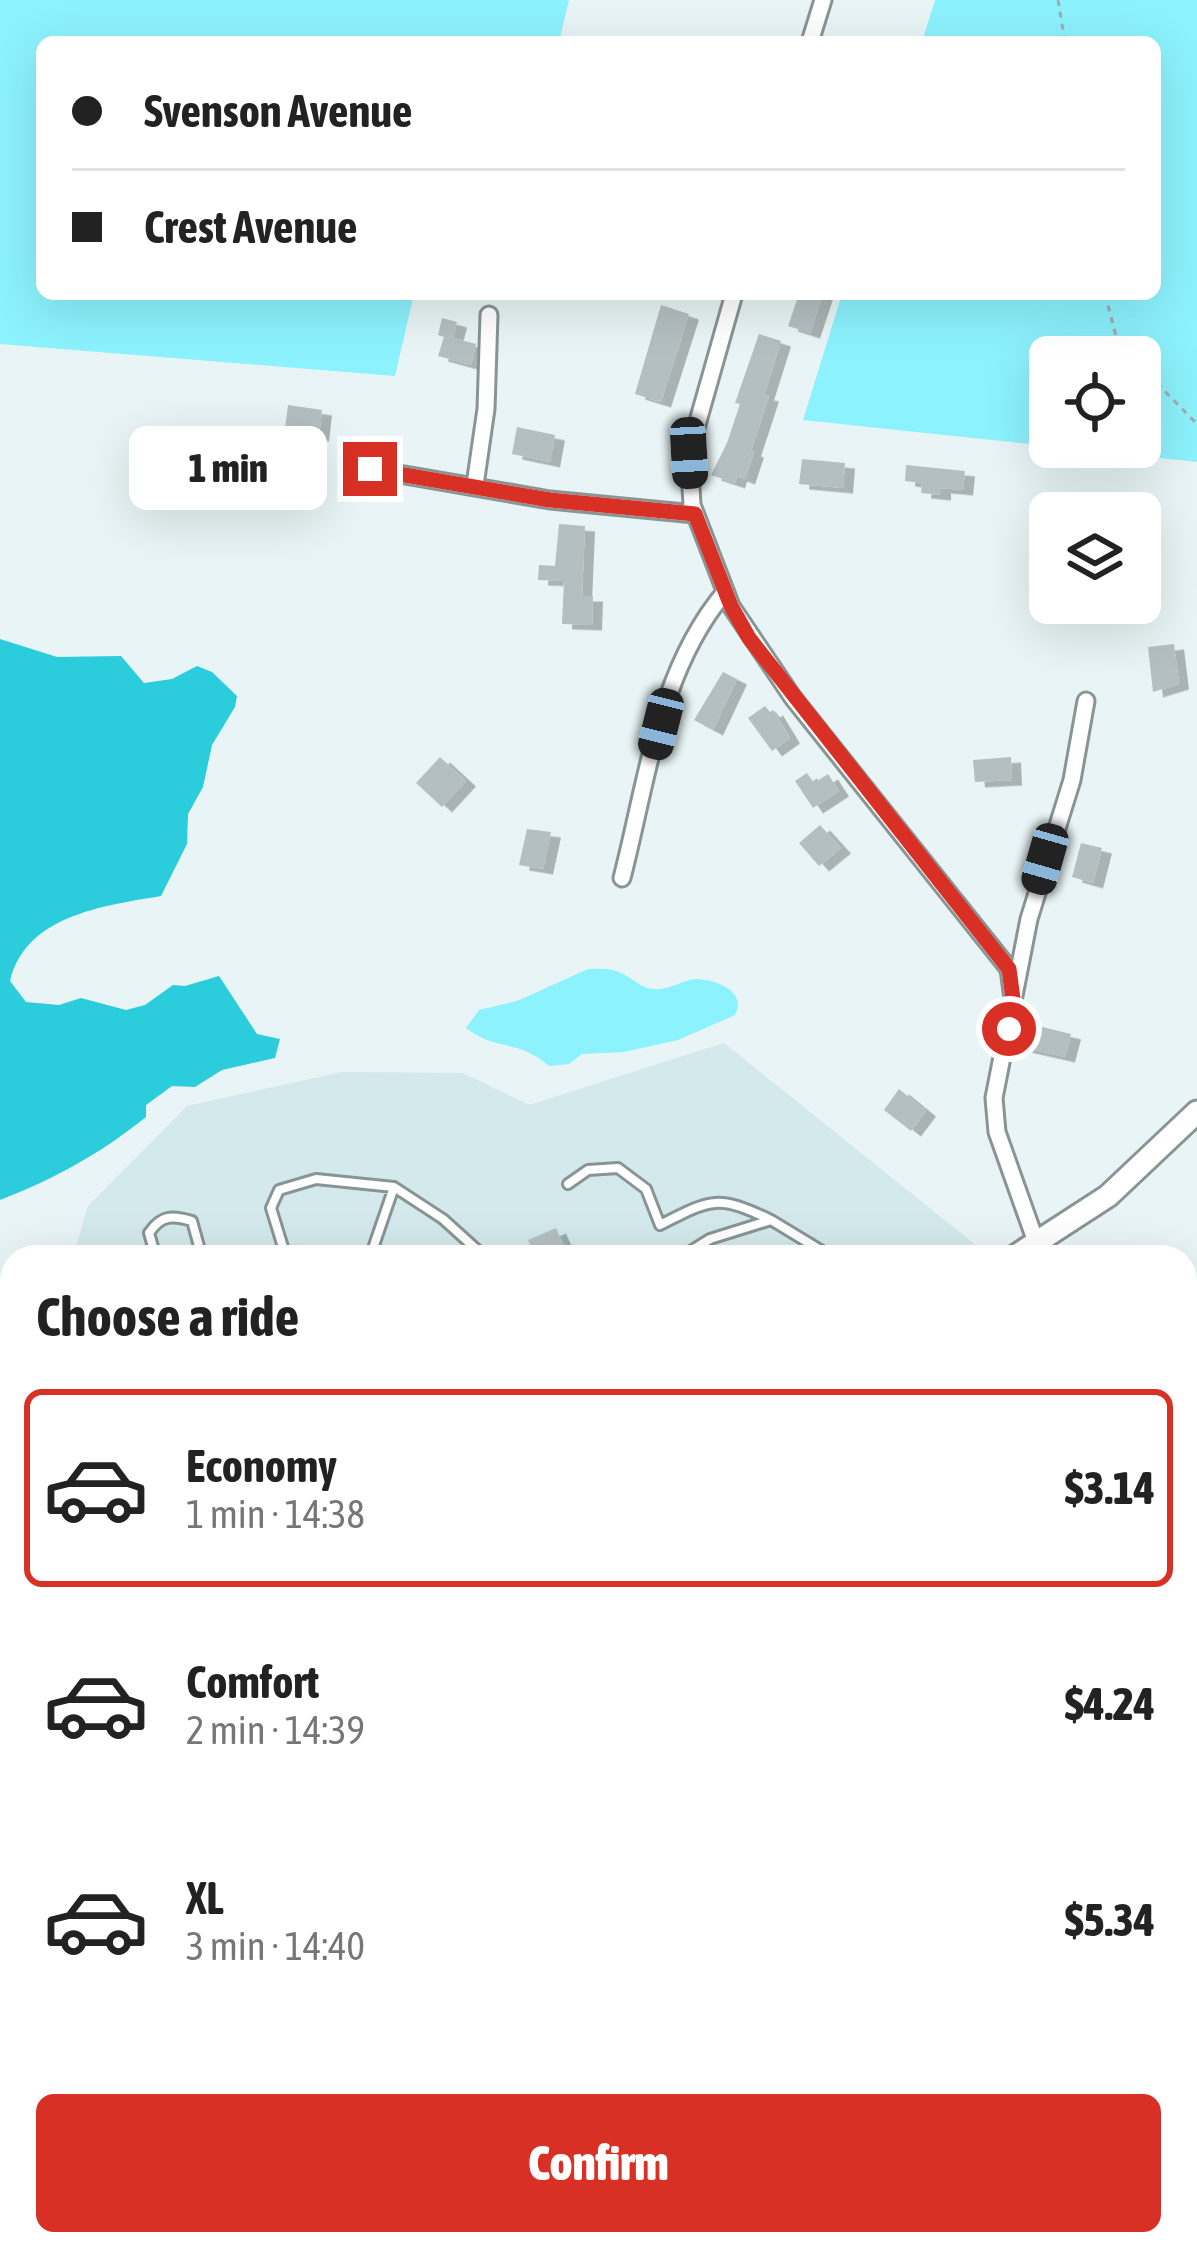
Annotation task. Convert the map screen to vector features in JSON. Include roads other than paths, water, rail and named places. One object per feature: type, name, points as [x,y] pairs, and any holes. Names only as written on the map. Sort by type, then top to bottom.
[{"type":"street","points":[[812,36],[823,0]]},
{"type":"street","points":[[732,300],[689,453],[695,514],[725,592],[749,638],[793,698],[1009,969],[1013,999]]},
{"type":"street","points":[[475,484],[486,409],[489,314]]},
{"type":"street","points":[[370,469],[550,500],[695,514]]},
{"type":"street","points":[[622,878],[671,686],[700,622],[725,592]]},
{"type":"street","points":[[1036,1242],[997,1129],[994,1098],[1028,919],[1072,780],[1086,701]]},
{"type":"street","points":[[1032,1245],[1108,1196],[1197,1112]]},
{"type":"lane","points":[[568,1184],[588,1170],[618,1168],[646,1189],[661,1225],[707,1202],[738,1204],[812,1245]]},
{"type":"lane","points":[[282,1245],[271,1208],[279,1190],[316,1179],[394,1187],[471,1245]]},
{"type":"lane","points":[[374,1245],[394,1187]]},
{"type":"lane","points":[[152,1245],[149,1233],[157,1222],[172,1215],[192,1221],[199,1245]]},
{"type":"lane","points":[[700,1245],[771,1220]]}]
